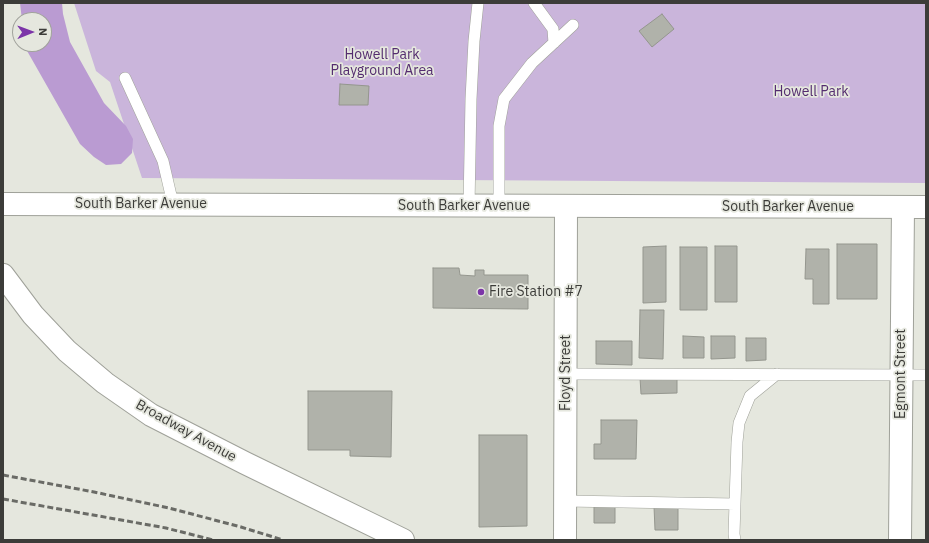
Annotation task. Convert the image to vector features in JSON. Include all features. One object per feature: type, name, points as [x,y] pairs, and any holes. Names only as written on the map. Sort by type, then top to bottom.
[{"type":"street","name":"South Barker Avenue","points":[[3,204],[926,207]]},
{"type":"street","name":"Floyd Street","points":[[566,206],[566,540]]},
{"type":"street","name":"Egmont Street","points":[[900,540],[902,207]]},
{"type":"street","name":"Broadway Avenue","points":[[3,275],[33,315],[67,351],[105,383],[151,415],[245,463],[403,540]]},
{"type":"lane","points":[[469,206],[471,92],[478,3]]},
{"type":"lane","points":[[534,3],[553,29],[554,43]]},
{"type":"lane","points":[[499,206],[499,126],[504,99],[532,63],[573,25]]},
{"type":"lane","points":[[125,78],[163,161],[173,204]]},
{"type":"lane","points":[[566,374],[926,375]]},
{"type":"lane","points":[[735,540],[737,442],[739,423],[750,396],[777,374]]},
{"type":"lane","points":[[566,501],[735,504]]},
{"type":"green space","name":"Howell Park","points":[[74,3],[926,3],[926,183],[142,178],[110,82],[96,71]]},
{"type":"shaded area","points":[[20,3],[62,3],[63,14],[70,42],[104,103],[126,126],[133,139],[132,153],[121,164],[106,165],[94,157],[80,144],[28,52],[52,52],[52,12],[21,12]]},
{"type":"building","points":[[662,14],[674,29],[652,47],[639,31]]},
{"type":"building","points":[[340,84],[369,86],[368,105],[339,105]]},
{"type":"building","points":[[837,244],[877,244],[877,299],[837,299]]},
{"type":"building","points":[[666,246],[666,302],[643,303],[643,247]]},
{"type":"building","points":[[715,246],[737,246],[737,302],[715,302]]},
{"type":"building","points":[[680,247],[707,247],[707,310],[680,310]]},
{"type":"building","points":[[806,249],[829,249],[829,304],[813,304],[813,279],[805,279]]},
{"type":"building","name":"Fire Station #7","points":[[433,268],[459,268],[460,275],[475,276],[475,270],[484,270],[484,275],[528,275],[528,309],[433,308]]},
{"type":"building","points":[[640,310],[664,310],[663,359],[639,358]]},
{"type":"building","points":[[683,336],[704,337],[704,358],[683,358]]},
{"type":"building","points":[[711,336],[735,336],[735,358],[711,359]]},
{"type":"building","points":[[746,338],[766,338],[766,360],[746,361]]},
{"type":"building","points":[[596,341],[632,341],[632,365],[596,364]]},
{"type":"building","points":[[677,376],[677,393],[641,394],[640,378]]},
{"type":"building","points":[[308,391],[392,391],[391,457],[350,456],[350,450],[308,450]]},
{"type":"building","points":[[601,420],[637,420],[636,459],[594,459],[594,444],[601,444]]},
{"type":"building","points":[[479,435],[527,435],[527,526],[479,527]]},
{"type":"building","points":[[594,503],[615,504],[615,523],[594,523]]},
{"type":"building","points":[[654,506],[678,506],[678,530],[655,530]]},
{"type":"railway","points":[[3,475],[169,508],[283,540]]},
{"type":"railway","points":[[3,499],[166,528],[213,540]]},
{"type":"place","name":"Fire Station #7","points":[[481,292]]},
{"type":"park label","name":"Howell Park Playground Area","points":[[382,64]]}]
